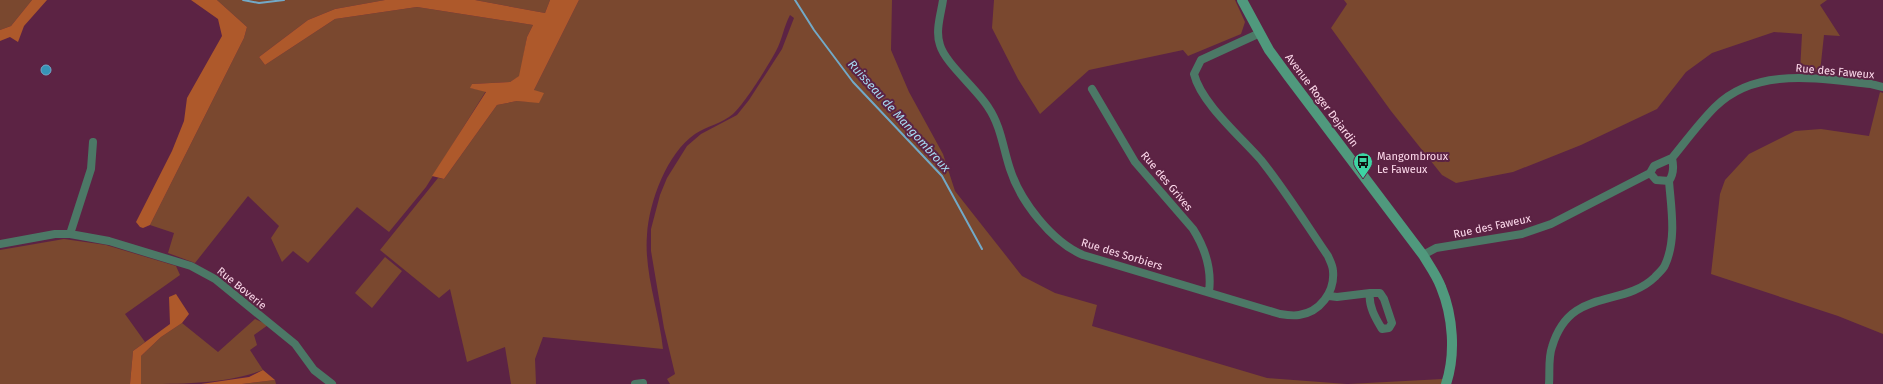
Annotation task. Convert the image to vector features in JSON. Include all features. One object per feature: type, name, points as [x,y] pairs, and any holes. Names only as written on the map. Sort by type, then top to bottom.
[{"type":"main road","name":"Avenue Roger Dejardin","points":[[1242,0],[1260,33],[1288,76],[1423,255],[1441,287],[1450,320],[1452,338],[1446,384]]},
{"type":"street","name":"Rue des Sorbiers","points":[[943,0],[938,34],[940,45],[948,59],[988,106],[996,121],[1010,171],[1027,203],[1055,236],[1074,251],[1083,255],[1209,292],[1292,315],[1299,315],[1314,310],[1329,296]]},
{"type":"street","points":[[1260,33],[1201,60],[1194,74],[1196,83],[1207,100],[1262,161],[1328,256],[1333,270],[1332,285],[1329,296],[1337,298],[1370,293]]},
{"type":"street","name":"Rue des Faweux","points":[[1423,255],[1436,248],[1522,234],[1551,224],[1650,173],[1654,166],[1672,158],[1715,107],[1730,95],[1744,87],[1767,80],[1796,78],[1871,84],[1883,87]]},
{"type":"street","name":"Rue des Grives","points":[[1092,89],[1135,162],[1193,229],[1200,240],[1211,278],[1209,292]]},
{"type":"street","points":[[70,234],[91,169],[93,142]]},
{"type":"street","points":[[1549,384],[1551,349],[1557,333],[1567,318],[1586,305],[1648,284],[1664,267],[1670,251],[1672,224],[1669,181],[1672,177],[1672,158]]},
{"type":"street","points":[[1650,173],[1656,180],[1669,181]]},
{"type":"street","name":"Rue Boverie","points":[[0,244],[48,235],[70,234],[109,241],[204,272],[295,344],[314,370],[332,384]]},
{"type":"shaded area","points":[[0,0],[32,0],[11,26],[0,30]]},
{"type":"shaded area","points":[[32,0],[47,0],[24,26],[18,42],[10,37],[0,41],[0,30],[11,26]]},
{"type":"shaded area","points":[[191,0],[217,0],[247,27],[244,38],[150,225],[143,228],[136,222],[172,151],[184,121],[187,98],[222,36],[218,19]]},
{"type":"shaded area","points":[[217,0],[385,0],[335,9],[308,20],[259,57],[265,65],[335,19],[417,7],[533,25],[527,37],[520,76],[510,82],[472,84],[471,88],[486,91],[426,187],[389,232],[357,207],[308,263],[293,251],[282,262],[271,238],[279,226],[248,196],[195,263],[168,253],[174,233],[150,225],[244,38],[247,27]]},
{"type":"shaded area","points":[[385,0],[475,0],[545,13],[550,0],[579,0],[534,90],[544,93],[539,103],[517,101],[497,105],[444,179],[432,176],[486,92],[470,88],[472,84],[510,82],[519,76],[527,37],[533,25],[417,7],[335,19],[265,65],[259,57],[308,20],[335,9]]},
{"type":"shaded area","points":[[475,0],[550,0],[545,13]]},
{"type":"shaded area","points":[[579,0],[892,0],[891,50],[909,92],[943,154],[955,191],[1022,276],[1055,293],[1097,305],[1092,326],[1267,378],[1347,384],[670,384],[667,379],[675,374],[664,328],[651,251],[651,229],[660,195],[667,178],[687,146],[701,134],[737,115],[749,100],[782,49],[794,18],[790,15],[776,51],[744,102],[729,117],[700,131],[685,142],[676,153],[661,179],[648,222],[647,249],[650,278],[663,349],[543,337],[535,359],[536,384],[511,384],[505,347],[467,362],[450,289],[439,298],[380,250],[438,178],[444,179],[497,105],[517,101],[539,102],[534,90]]},
{"type":"shaded area","points":[[994,0],[1235,0],[1245,22],[1241,34],[1188,56],[1183,50],[1089,70],[1040,114],[1018,79],[992,28]]},
{"type":"shaded area","points":[[1344,0],[1827,0],[1820,5],[1840,36],[1824,35],[1820,72],[1800,72],[1802,34],[1774,32],[1712,53],[1686,72],[1657,109],[1581,145],[1513,172],[1456,183],[1442,175],[1391,111],[1331,28],[1347,4]]},
{"type":"shaded area","points":[[1880,92],[1883,93],[1883,334],[1838,316],[1711,274],[1720,194],[1725,180],[1749,154],[1795,131],[1821,129],[1869,136]]},
{"type":"shaded area","points":[[64,239],[106,245],[176,266],[180,275],[125,314],[145,342],[133,351],[130,384],[0,384],[0,250]]},
{"type":"shaded area","points":[[385,257],[402,271],[372,308],[355,293]]},
{"type":"shaded area","points":[[176,294],[189,314],[182,323],[161,337],[141,356],[141,384],[130,384],[133,351],[170,324],[169,297]]},
{"type":"shaded area","points":[[255,319],[268,325],[254,335],[257,345],[250,350],[263,370],[249,375],[219,381],[141,384],[141,356],[161,337],[182,323],[218,352]]},
{"type":"shaded area","points":[[263,370],[275,380],[242,384],[201,384],[249,377]]},
{"type":"shaded area","points":[[1443,379],[1441,384],[1348,384]]},
{"type":"shaded area","points":[[275,380],[276,384],[242,384]]},
{"type":"water","points":[[44,65],[48,65],[50,66],[50,74],[44,75],[41,72],[41,68]]},
{"type":"waterway","points":[[243,0],[259,3],[284,0]]},
{"type":"waterway","name":"Ruisseau de Mangombroux","points":[[795,0],[814,30],[853,82],[942,176],[982,249]]},
{"type":"place","name":"Mangombroux Le Faweux","points":[[1363,179]]}]
